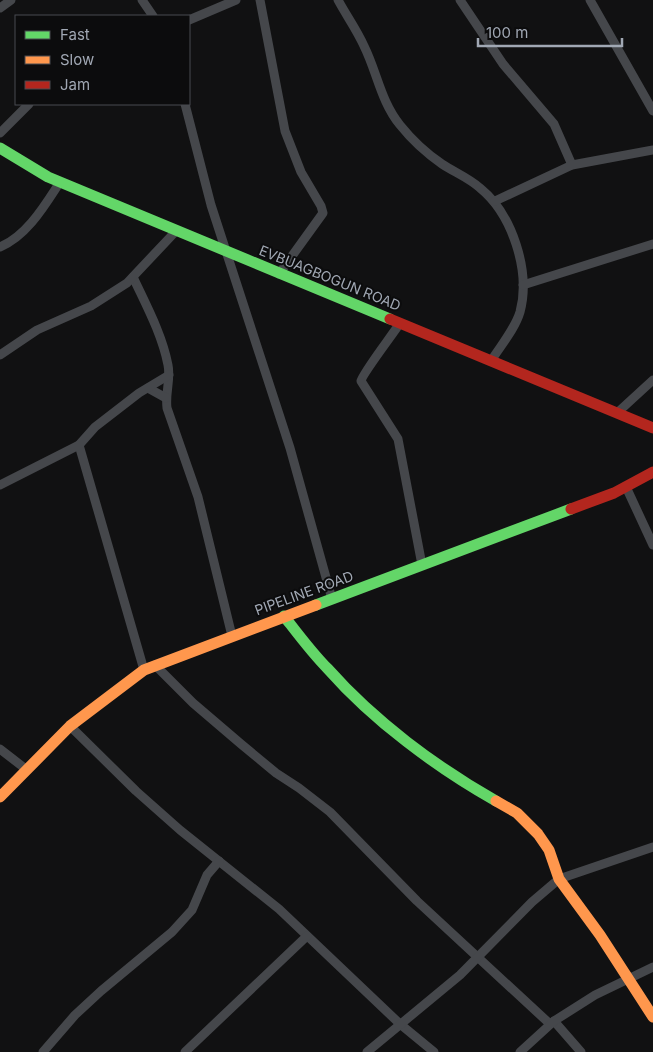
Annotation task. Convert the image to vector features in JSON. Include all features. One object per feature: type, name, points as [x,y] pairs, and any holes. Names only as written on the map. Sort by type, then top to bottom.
[{"type":"street","points":[[0,8],[10,0]]},
{"type":"street","points":[[142,0],[152,15]]},
{"type":"street","points":[[190,20],[236,0]]},
{"type":"street","points":[[260,0],[285,131],[298,164],[323,213],[280,274]]},
{"type":"street","points":[[338,0],[365,46],[379,86],[398,123],[413,141],[439,162],[478,186],[495,200],[505,215],[518,256],[523,285],[520,312],[513,328],[491,361]]},
{"type":"street","points":[[460,0],[504,64],[554,124],[572,165]]},
{"type":"street","points":[[590,0],[653,111]]},
{"type":"street","points":[[0,134],[29,105]]},
{"type":"street","points":[[185,105],[211,205],[290,448],[332,599]]},
{"type":"street","name":"EVBUAGBOGUN ROAD","points":[[0,148],[60,182],[653,428]]},
{"type":"street","points":[[495,200],[572,165],[653,150]]},
{"type":"street","points":[[0,246],[15,238],[40,213],[60,182]]},
{"type":"street","points":[[0,355],[37,330],[91,306],[133,277],[176,231]]},
{"type":"street","points":[[523,285],[653,244]]},
{"type":"street","points":[[133,277],[153,319],[167,361],[166,398],[198,497],[232,636]]},
{"type":"street","points":[[400,323],[379,356],[362,375],[361,382],[398,439],[422,565]]},
{"type":"street","points":[[0,485],[79,445],[95,427],[168,375]]},
{"type":"street","points":[[617,413],[653,380]]},
{"type":"street","points":[[148,388],[166,398]]},
{"type":"street","points":[[79,445],[144,670]]},
{"type":"street","name":"PIPELINE ROAD","points":[[0,797],[70,726],[144,670],[627,488],[653,472]]},
{"type":"street","points":[[627,488],[653,545]]},
{"type":"street","points":[[284,616],[328,670],[388,726],[455,778],[517,813],[538,834],[550,850],[559,879],[600,935],[653,1017]]},
{"type":"street","points":[[155,665],[192,703],[276,773],[330,812],[477,958],[552,1023],[582,1052]]},
{"type":"street","points":[[70,726],[136,791],[279,909],[400,1024],[434,1052]]},
{"type":"street","points":[[0,749],[27,770]]},
{"type":"street","points":[[367,1052],[477,958],[532,902],[559,879],[653,848]]},
{"type":"street","points":[[43,1052],[75,1015],[172,932],[192,910],[206,875],[219,861]]},
{"type":"street","points":[[185,1052],[308,936]]},
{"type":"street","points":[[520,1052],[552,1023],[595,995],[653,967]]},
{"type":"traffic: fast","points":[[0,148],[48,177],[390,319]]},
{"type":"traffic: fast","points":[[316,605],[571,509]]},
{"type":"traffic: fast","points":[[284,616],[322,663],[365,707],[429,758],[496,801]]},
{"type":"traffic: slow","points":[[0,797],[70,726],[144,670],[316,605]]},
{"type":"traffic: slow","points":[[496,801],[517,813],[538,834],[549,850],[559,879],[600,935],[653,1017]]},
{"type":"traffic: jam","points":[[390,319],[653,428]]},
{"type":"traffic: jam","points":[[571,509],[614,493],[653,472]]}]
